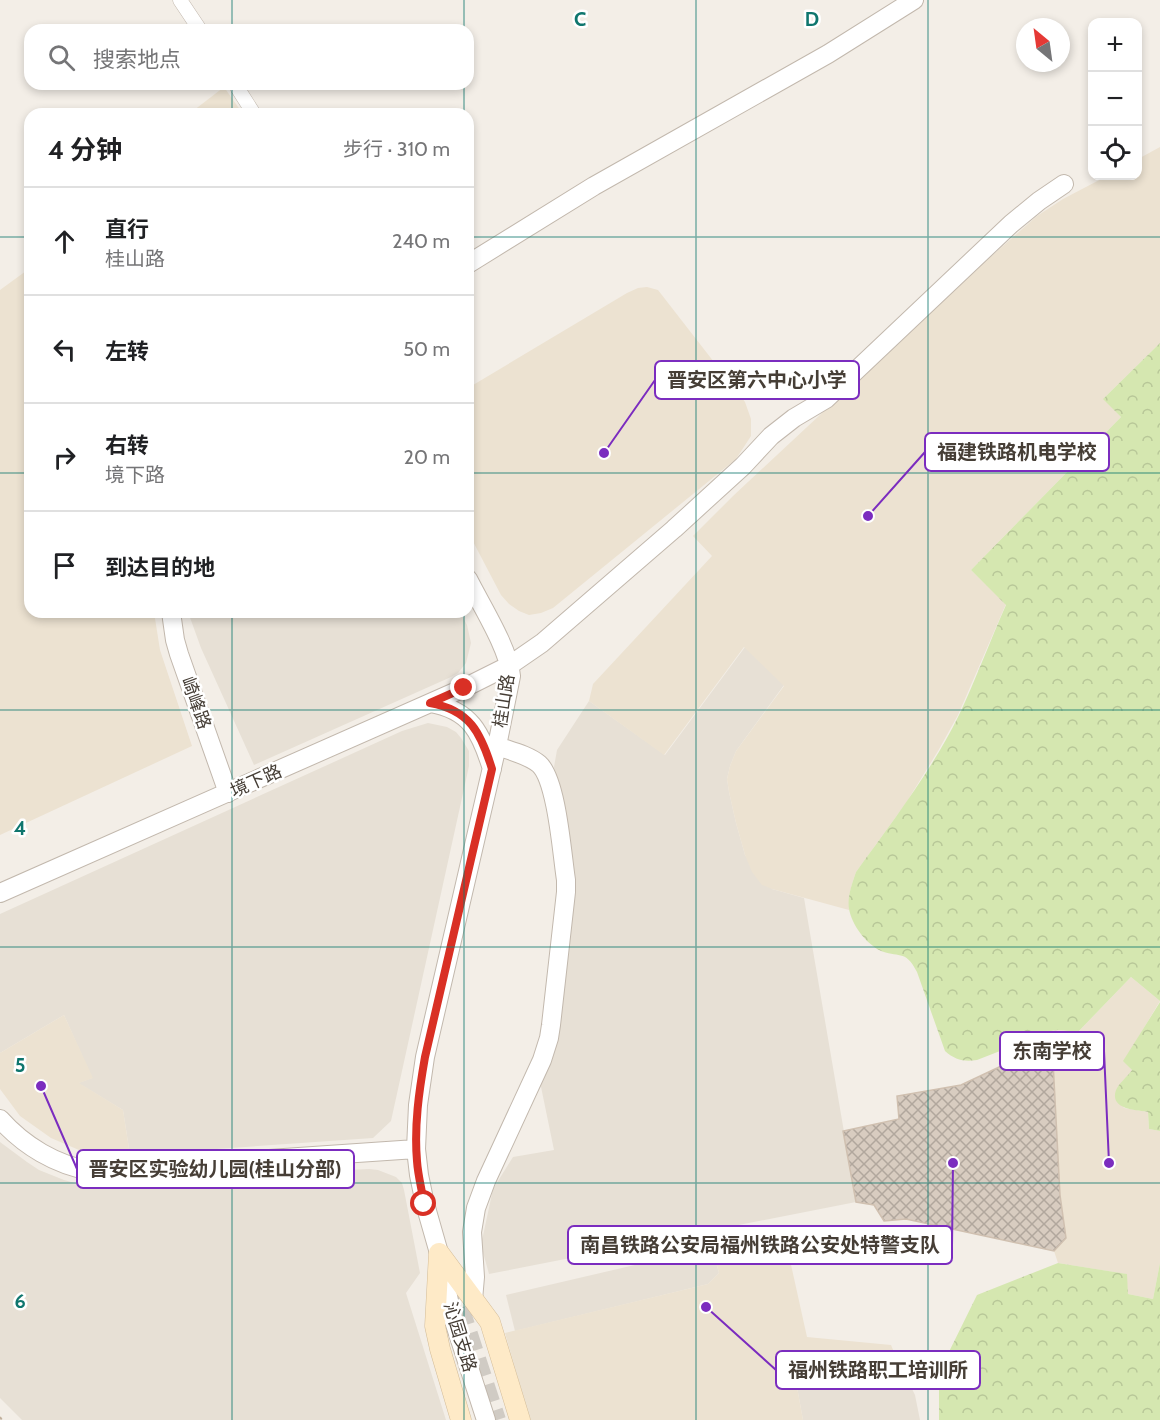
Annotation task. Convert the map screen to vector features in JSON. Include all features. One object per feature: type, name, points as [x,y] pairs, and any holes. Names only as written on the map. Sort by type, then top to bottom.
[{"type":"main road","points":[[439,1253],[490,1322],[520,1420]]},
{"type":"main road","points":[[439,1253],[435,1326],[461,1420]]},
{"type":"street","points":[[180,0],[196,24]]},
{"type":"street","points":[[474,260],[594,186],[828,54],[914,0]]},
{"type":"street","points":[[239,90],[250,108]]},
{"type":"street","name":"境下路","points":[[0,893],[430,703],[510,665],[527,654],[674,529],[744,466],[771,436],[794,418],[826,399],[1011,224],[1064,184]]},
{"type":"street","name":"桂山路","points":[[439,1253],[424,1204],[418,1168],[416,1149],[418,1105],[425,1057],[492,769],[511,676],[510,665],[474,591]]},
{"type":"street","name":"崎峰路","points":[[172,618],[179,654],[228,793]]},
{"type":"street","points":[[430,703],[446,707],[468,720],[480,735],[492,769]]},
{"type":"street","points":[[473,1300],[474,1215],[486,1181],[542,1060],[549,1038],[566,892],[555,806],[547,774],[538,763],[530,758],[497,746]]},
{"type":"street","points":[[0,1119],[16,1136],[37,1151],[91,1171],[416,1149]]},
{"type":"street","name":"沁园支路","points":[[439,1253],[452,1316],[486,1420]]},
{"type":"shaded area","points":[[220,90],[226,90],[239,108],[197,108]]},
{"type":"shaded area","points":[[1160,147],[1160,343],[1104,398],[1121,417],[971,570],[1006,604],[958,715],[938,751],[906,803],[856,872],[849,897],[849,910],[762,885],[752,872],[745,855],[727,779],[736,751],[784,686],[744,647],[664,755],[589,701],[593,684],[712,556],[693,536],[733,496],[971,274],[1037,216],[1099,180],[1142,180],[1142,157]]},
{"type":"shaded area","points":[[24,272],[24,618],[155,618],[160,650],[192,746],[0,835],[0,290]]},
{"type":"shaded area","points":[[647,287],[658,290],[745,402],[751,419],[751,436],[736,459],[553,608],[529,615],[509,604],[501,595],[474,543],[474,384],[638,288]]},
{"type":"shaded area","points":[[190,618],[463,618],[471,643],[466,663],[458,673],[451,677],[254,765],[201,648]]},
{"type":"shaded area","points":[[745,647],[784,685],[736,751],[727,779],[729,792],[745,855],[772,889],[804,898],[856,1202],[489,1274],[481,1245],[493,1189],[513,1157],[554,1150],[540,1082],[568,865],[554,767],[557,750],[589,701],[665,755]]},
{"type":"shaded area","points":[[428,723],[447,727],[456,732],[469,751],[469,766],[391,1121],[373,1138],[130,1155],[123,1110],[78,1083],[92,1078],[64,1015],[0,1053],[0,914],[402,731]]},
{"type":"shaded area","points":[[1131,977],[1160,1001],[1124,1061],[1132,1070],[1116,1090],[1124,1108],[1148,1112],[1149,1129],[1160,1131],[1160,1263],[1153,1299],[1128,1294],[1126,1274],[1058,1263],[1054,1251],[1066,1237],[1060,1195],[1052,1042],[1042,1033],[1059,1029],[1076,1034]]},
{"type":"shaded area","points":[[64,1015],[93,1078],[79,1083],[123,1110],[130,1155],[91,1153],[51,1138],[20,1116],[0,1089],[0,1053]]},
{"type":"shaded area","points":[[0,1142],[39,1170],[75,1183],[369,1169],[396,1177],[402,1183],[404,1190],[420,1273],[406,1293],[446,1420],[22,1420],[0,1398]]},
{"type":"shaded area","points":[[784,1233],[807,1337],[891,1345],[897,1359],[795,1376],[803,1420],[530,1420],[505,1333],[708,1284],[719,1273],[712,1247]]},
{"type":"shaded area","points":[[712,1247],[719,1273],[708,1284],[515,1331],[506,1295]]},
{"type":"shaded area","points":[[897,1359],[915,1395],[920,1420],[803,1420],[795,1376]]},
{"type":"green space","points":[[1160,343],[1160,1001],[1131,977],[1076,1034],[1064,1030],[1051,1031],[977,1060],[960,1060],[945,1051],[913,965],[901,955],[886,953],[874,947],[856,927],[849,909],[852,886],[856,872],[937,756],[959,715],[1006,605],[971,570],[1121,417],[1103,399]]},
{"type":"green space","points":[[1160,1002],[1160,1131],[1149,1129],[1148,1112],[1125,1108],[1116,1102],[1115,1097],[1117,1087],[1132,1070],[1123,1061]]},
{"type":"green space","points":[[1058,1263],[1127,1274],[1128,1294],[1153,1299],[1160,1263],[1160,1420],[939,1420],[941,1368],[977,1295]]},
{"type":"building","points":[[1052,1042],[1060,1195],[1066,1238],[1054,1251],[906,1219],[884,1221],[874,1205],[856,1202],[843,1131],[899,1119],[897,1096],[961,1085]]},
{"type":"tunnel","points":[[450,1283],[497,1420]]},
{"type":"place","name":"晋安区第六中心小学","points":[[604,453]]},
{"type":"place","name":"福建铁路机电学校","points":[[868,516]]},
{"type":"place","name":"晋安区实验幼儿园(桂山分部)","points":[[41,1086]]},
{"type":"place","name":"南昌铁路公安局福州铁路公安处特警支队","points":[[953,1163]]},
{"type":"place","name":"东南学校","points":[[1109,1163]]},
{"type":"place","name":"福州铁路职工培训所","points":[[706,1307]]},
{"type":"route","points":[[424,1204],[416,1149],[419,1090],[492,769],[480,735],[468,720],[446,707],[430,703],[464,688]]}]
